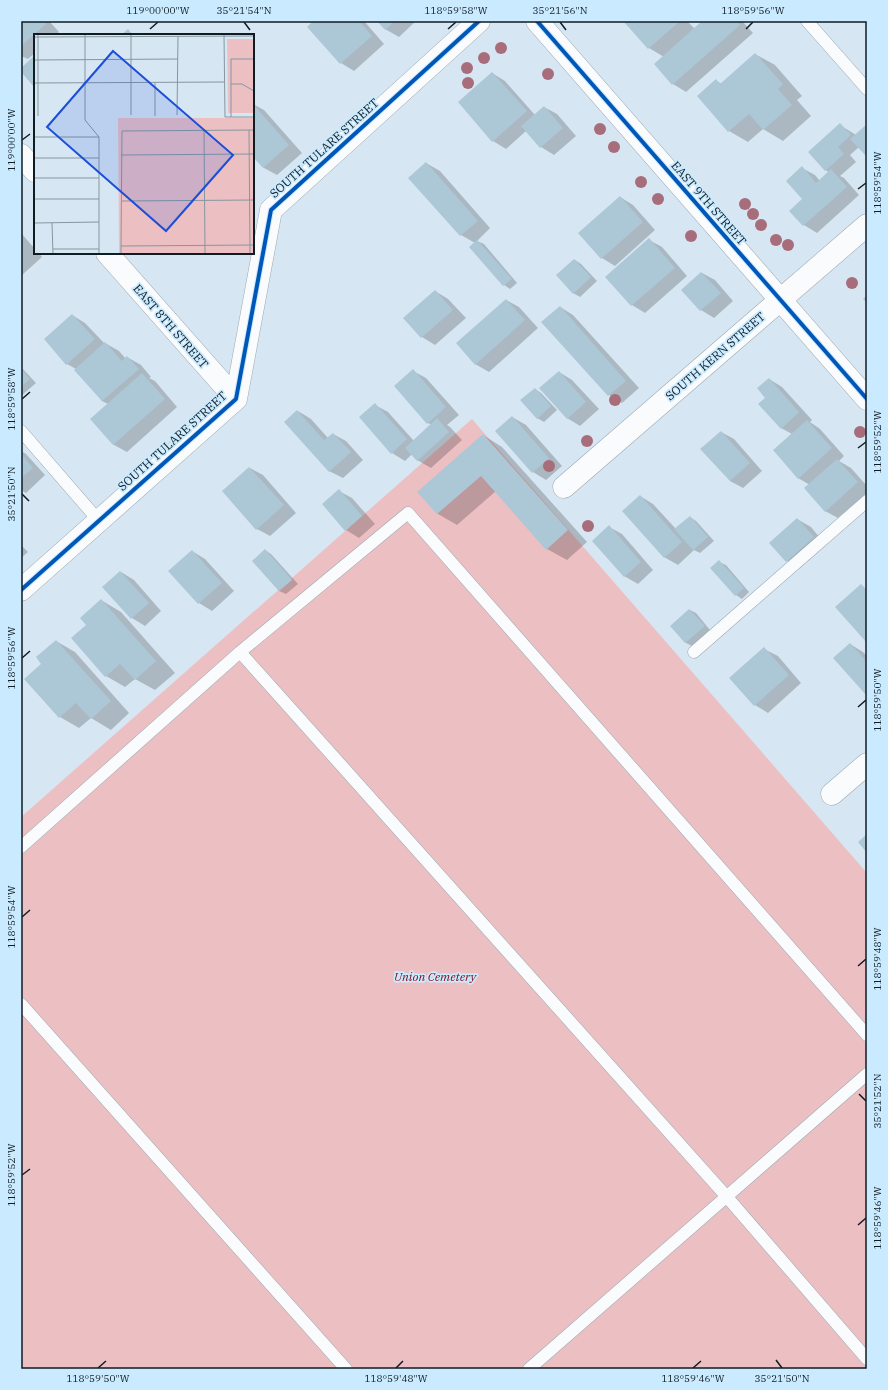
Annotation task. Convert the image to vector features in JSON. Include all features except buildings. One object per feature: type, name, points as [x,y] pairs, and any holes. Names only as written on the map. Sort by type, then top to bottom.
[{"type":"street","name":"SOUTH TULARE STREET","points":[[21,590],[236,399],[271,210],[479,21]]},
{"type":"street","name":"EAST 9TH STREET","points":[[537,21],[867,399]]},
{"type":"street","points":[[21,155],[34,170]]},
{"type":"street","name":"SOUTH KERN STREET","points":[[564,486],[867,225]]},
{"type":"street","name":"EAST 8TH STREET","points":[[108,254],[236,399]]},
{"type":"street","points":[[832,794],[867,764]]},
{"type":"lane","points":[[807,21],[867,89]]},
{"type":"lane","points":[[21,431],[99,521]]},
{"type":"lane","points":[[694,652],[867,501]]},
{"type":"lane","points":[[21,847],[240,652],[408,513],[867,1035]]},
{"type":"lane","points":[[240,652],[727,1197],[867,1359]]},
{"type":"lane","points":[[21,1004],[346,1369]]},
{"type":"lane","points":[[530,1369],[867,1074]]},
{"type":"green space","name":"Union Cemetery","points":[[472,419],[867,873],[867,1369],[21,1369],[21,817]]},
{"type":"cycle path","points":[[21,590],[236,399],[271,210],[479,21]]},
{"type":"cycle path","points":[[537,21],[867,399]]}]
